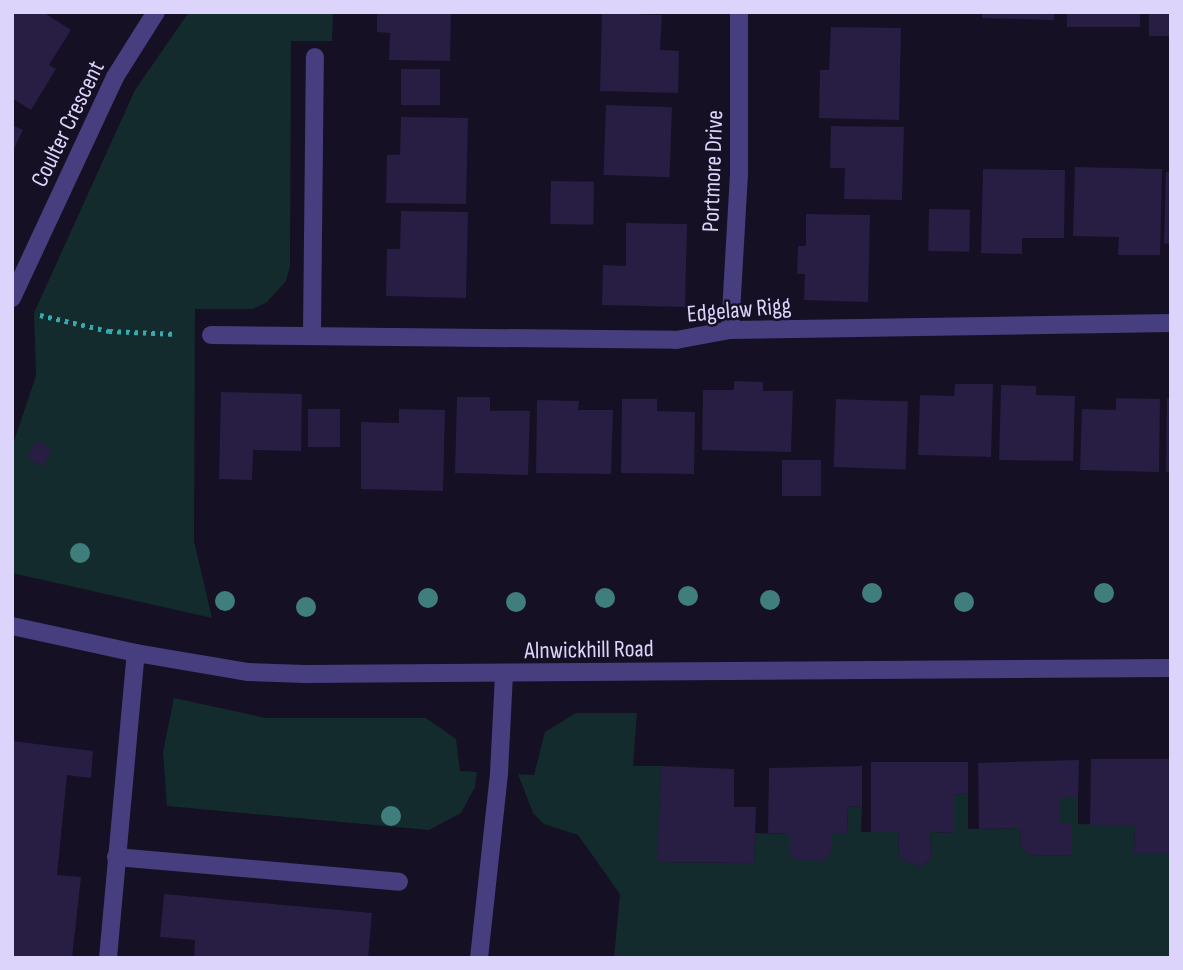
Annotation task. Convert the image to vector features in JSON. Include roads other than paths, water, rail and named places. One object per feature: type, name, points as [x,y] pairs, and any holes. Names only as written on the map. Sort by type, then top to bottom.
[{"type":"street","name":"Coulter Crescent","points":[[12,298],[115,77],[156,12]]},
{"type":"street","name":"Portmore Drive","points":[[730,330],[739,175],[739,12]]},
{"type":"street","points":[[312,333],[315,57]]},
{"type":"street","name":"Edgelaw Rigg","points":[[211,335],[312,333],[676,340],[730,330],[1171,323]]},
{"type":"street","name":"Alnwickhill Road","points":[[12,626],[136,653],[248,672],[504,676],[1171,668]]},
{"type":"street","points":[[108,958],[136,653]]},
{"type":"street","points":[[478,958],[499,773],[504,676]]},
{"type":"street","points":[[116,857],[399,882]]}]
